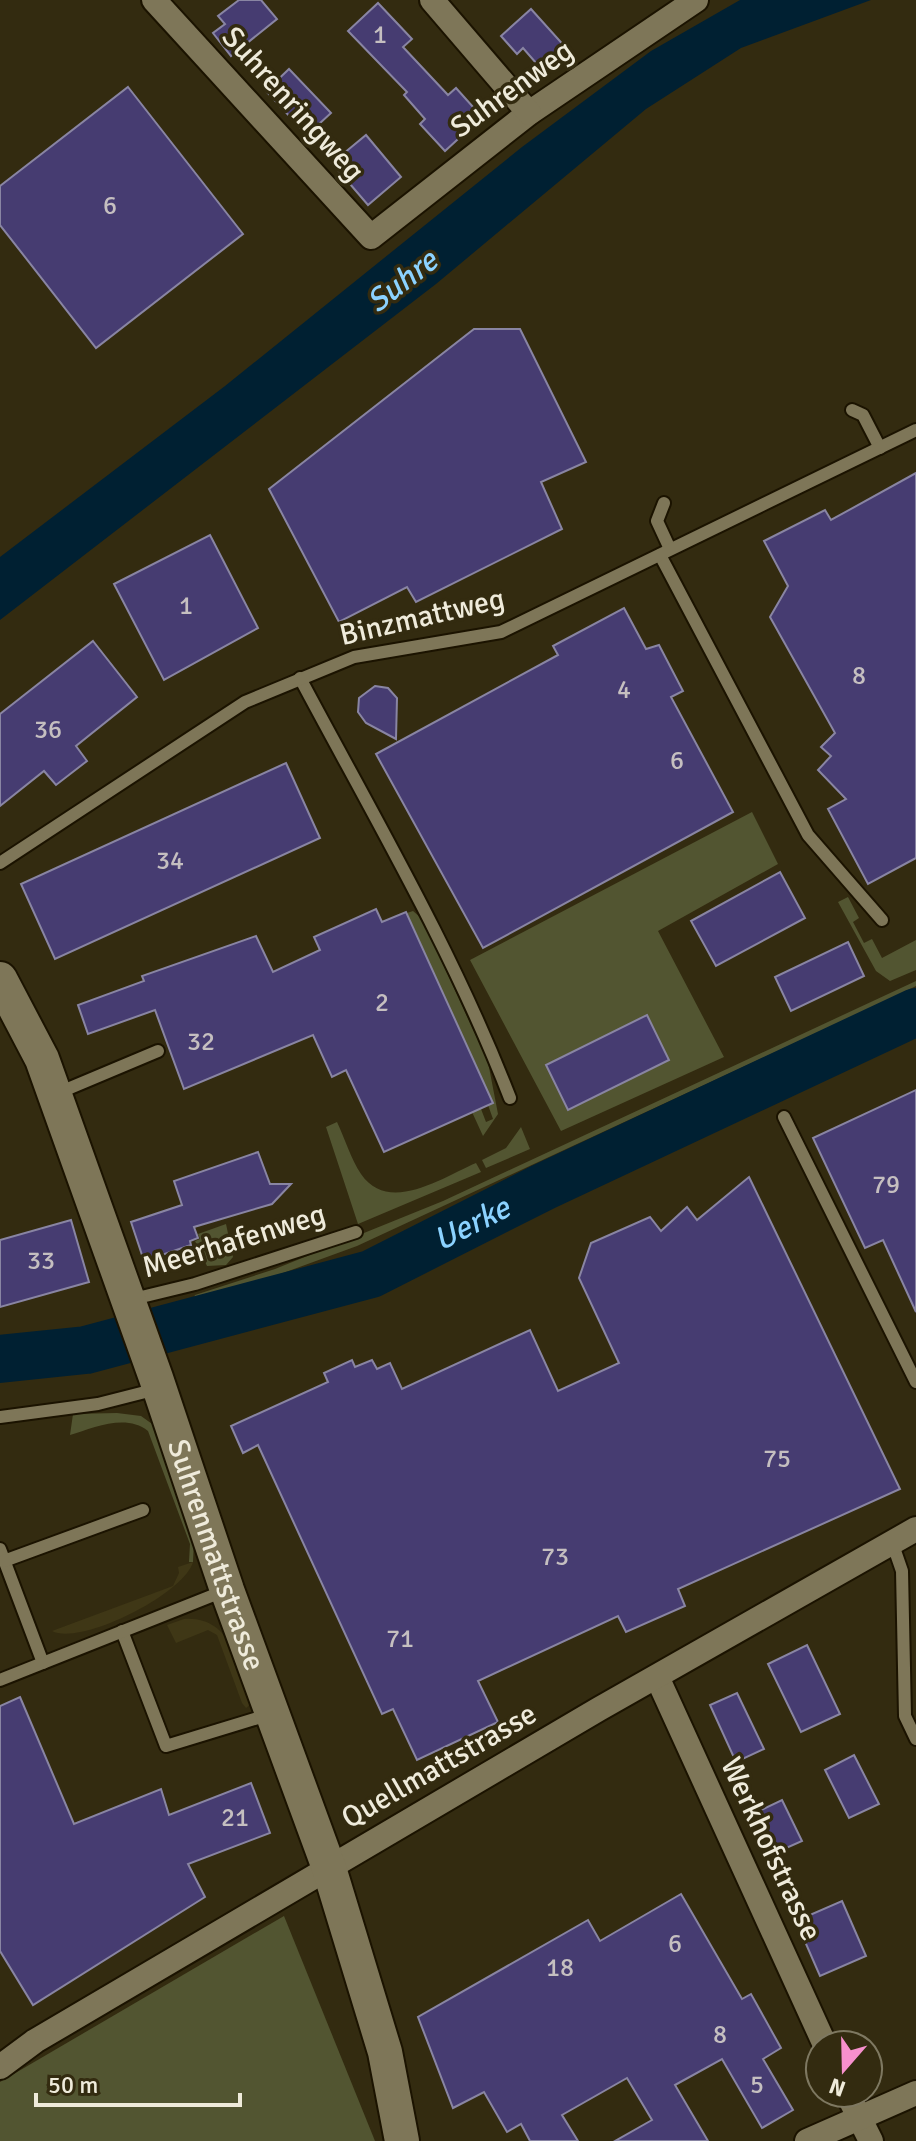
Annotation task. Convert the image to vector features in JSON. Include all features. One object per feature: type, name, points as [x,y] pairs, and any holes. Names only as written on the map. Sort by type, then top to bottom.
[{"type":"street","points":[[432,0],[529,113]]},
{"type":"street","name":"Suhrenweg","points":[[371,237],[529,113],[696,0]]},
{"type":"street","name":"Suhrenringweg","points":[[170,5],[371,237]]},
{"type":"street","name":"Suhrenmattstrasse","points":[[0,979],[42,1059],[55,1094],[158,1383],[227,1590],[329,1868],[385,2052],[402,2141]]},
{"type":"street","name":"Quellmattstrasse","points":[[0,2067],[35,2041],[599,1709],[658,1679],[916,1529]]},
{"type":"street","name":"Werkhofstrasse","points":[[658,1679],[818,2029]]},
{"type":"street","points":[[807,2141],[916,2093]]},
{"type":"street","points":[[854,2109],[871,2141]]},
{"type":"lane","points":[[852,410],[863,415],[880,448]]},
{"type":"lane","name":"Binzmattweg","points":[[0,863],[245,702],[354,657],[501,632],[916,430]]},
{"type":"lane","points":[[664,503],[657,521],[665,552],[808,835],[882,920]]},
{"type":"lane","points":[[300,678],[434,924],[481,1024],[510,1098]]},
{"type":"lane","points":[[55,1094],[158,1051]]},
{"type":"lane","points":[[784,1117],[916,1382]]},
{"type":"lane","name":"Meerhafenweg","points":[[130,1307],[356,1232]]},
{"type":"lane","points":[[0,1417],[98,1404],[158,1383]]},
{"type":"lane","points":[[43,1663],[2,1555],[143,1510]]},
{"type":"lane","points":[[892,1542],[902,1571],[905,1716],[916,1739]]},
{"type":"lane","points":[[0,1680],[227,1590]]},
{"type":"lane","points":[[122,1631],[166,1746],[272,1714]]},
{"type":"green space","points":[[752,812],[778,864],[658,931],[724,1057],[561,1131],[470,960]]},
{"type":"green space","points":[[848,897],[859,918],[853,922],[864,943],[872,939],[882,958],[916,940],[916,970],[890,981],[876,971],[838,902]]},
{"type":"green space","points":[[413,911],[421,918],[431,938],[488,1062],[498,1114],[483,1136],[472,1112],[481,1109],[486,1122],[493,1119],[488,1105],[493,1103],[407,913]]},
{"type":"green space","points":[[916,981],[916,986],[894,997],[357,1246],[190,1307],[195,1295],[275,1269],[443,1201]]},
{"type":"green space","points":[[337,1122],[361,1174],[373,1186],[386,1192],[417,1189],[476,1163],[481,1172],[358,1224],[326,1127]]},
{"type":"green space","points":[[521,1127],[530,1149],[486,1168],[482,1160],[506,1148]]},
{"type":"green space","points":[[226,1224],[233,1257],[226,1265],[207,1266],[195,1241],[200,1239],[198,1234]]},
{"type":"green space","points":[[73,1414],[141,1416],[155,1426],[194,1538],[193,1562],[189,1562],[190,1544],[148,1431],[130,1423],[120,1423],[70,1435]]},
{"type":"green space","points":[[284,1916],[375,2141],[0,2141],[0,2082]]},
{"type":"sand","points":[[193,1562],[186,1575],[171,1588],[130,1614],[85,1631],[66,1634],[52,1631],[173,1586],[179,1573],[178,1567]]},
{"type":"sand","points":[[184,1619],[200,1620],[224,1635],[237,1660],[251,1704],[246,1708],[217,1635],[208,1630],[176,1643],[167,1625]]},
{"type":"water","name":"Suhre","points":[[740,0],[871,0],[741,48],[646,109],[436,284],[0,620],[0,557],[225,386],[522,147],[651,51]]},
{"type":"building","points":[[239,0],[261,0],[277,19],[231,56],[213,33],[225,24],[218,16]]},
{"type":"building","points":[[378,3],[412,39],[403,47],[448,95],[456,88],[482,117],[445,151],[420,124],[425,119],[404,95],[407,92],[348,31]]},
{"type":"building","points":[[531,9],[567,49],[543,71],[523,48],[517,54],[501,36]]},
{"type":"building","points":[[289,69],[331,113],[307,135],[266,91]]},
{"type":"building","points":[[128,87],[243,234],[96,348],[0,225],[0,186]]},
{"type":"building","points":[[366,135],[401,177],[368,205],[332,163]]},
{"type":"building","points":[[474,329],[520,329],[586,462],[541,482],[562,529],[416,602],[407,587],[339,622],[269,489]]},
{"type":"building","points":[[916,473],[916,858],[868,884],[828,809],[846,799],[818,770],[831,756],[821,747],[835,733],[770,617],[788,586],[764,541],[825,510],[831,520]]},
{"type":"building","points":[[210,535],[258,628],[164,680],[114,584]]},
{"type":"building","points":[[624,608],[646,649],[659,645],[683,691],[671,697],[733,812],[483,948],[376,754],[558,655],[553,646]]},
{"type":"building","points":[[93,641],[137,697],[76,746],[87,761],[56,785],[44,771],[0,806],[0,714]]},
{"type":"building","points":[[375,686],[388,688],[397,698],[396,739],[366,723],[358,712],[359,698]]},
{"type":"building","points":[[286,763],[320,838],[55,959],[21,884]]},
{"type":"building","points":[[780,872],[805,918],[716,966],[691,921]]},
{"type":"building","points":[[376,909],[382,922],[406,912],[493,1103],[384,1152],[346,1070],[332,1077],[313,1035],[184,1089],[155,1010],[88,1034],[78,1005],[144,981],[142,976],[256,936],[273,972],[320,950],[314,937]]},
{"type":"building","points":[[848,942],[864,976],[791,1011],[775,977]]},
{"type":"building","points":[[647,1015],[669,1060],[568,1110],[546,1065]]},
{"type":"building","points":[[916,1090],[916,1312],[883,1240],[865,1248],[813,1138]]},
{"type":"building","points":[[258,1152],[270,1184],[291,1184],[272,1204],[194,1227],[198,1238],[190,1241],[191,1245],[144,1261],[131,1222],[182,1205],[174,1181]]},
{"type":"building","points":[[749,1177],[900,1489],[678,1589],[685,1606],[626,1632],[618,1616],[478,1681],[498,1722],[417,1760],[393,1709],[382,1714],[258,1445],[243,1453],[231,1426],[328,1382],[324,1373],[352,1360],[355,1367],[372,1360],[377,1369],[390,1363],[402,1389],[530,1330],[558,1391],[619,1363],[579,1278],[591,1243],[650,1217],[661,1231],[687,1207],[697,1220]]},
{"type":"building","points":[[71,1220],[89,1282],[0,1307],[0,1240]]},
{"type":"building","points":[[807,1645],[840,1714],[801,1732],[768,1664]]},
{"type":"building","points":[[737,1693],[764,1749],[736,1762],[710,1705]]},
{"type":"building","points":[[20,1697],[74,1824],[161,1789],[169,1815],[251,1783],[270,1833],[188,1864],[205,1897],[33,2005],[0,1951],[0,1706]]},
{"type":"building","points":[[854,1755],[879,1804],[849,1818],[825,1770]]},
{"type":"building","points":[[782,1800],[802,1841],[775,1853],[755,1813]]},
{"type":"building","points":[[681,1894],[742,1999],[751,1994],[781,2048],[763,2059],[793,2110],[762,2128],[722,2059],[675,2085],[708,2141],[615,2141],[652,2120],[627,2078],[562,2115],[578,2141],[530,2141],[521,2124],[507,2132],[484,2092],[453,2108],[418,2017],[588,1920],[600,1941]]},
{"type":"building","points":[[842,1901],[866,1956],[820,1976],[796,1921]]},
{"type":"waterway","name":"Uerke","points":[[0,1359],[86,1350],[371,1274],[543,1187],[916,1012]]}]
